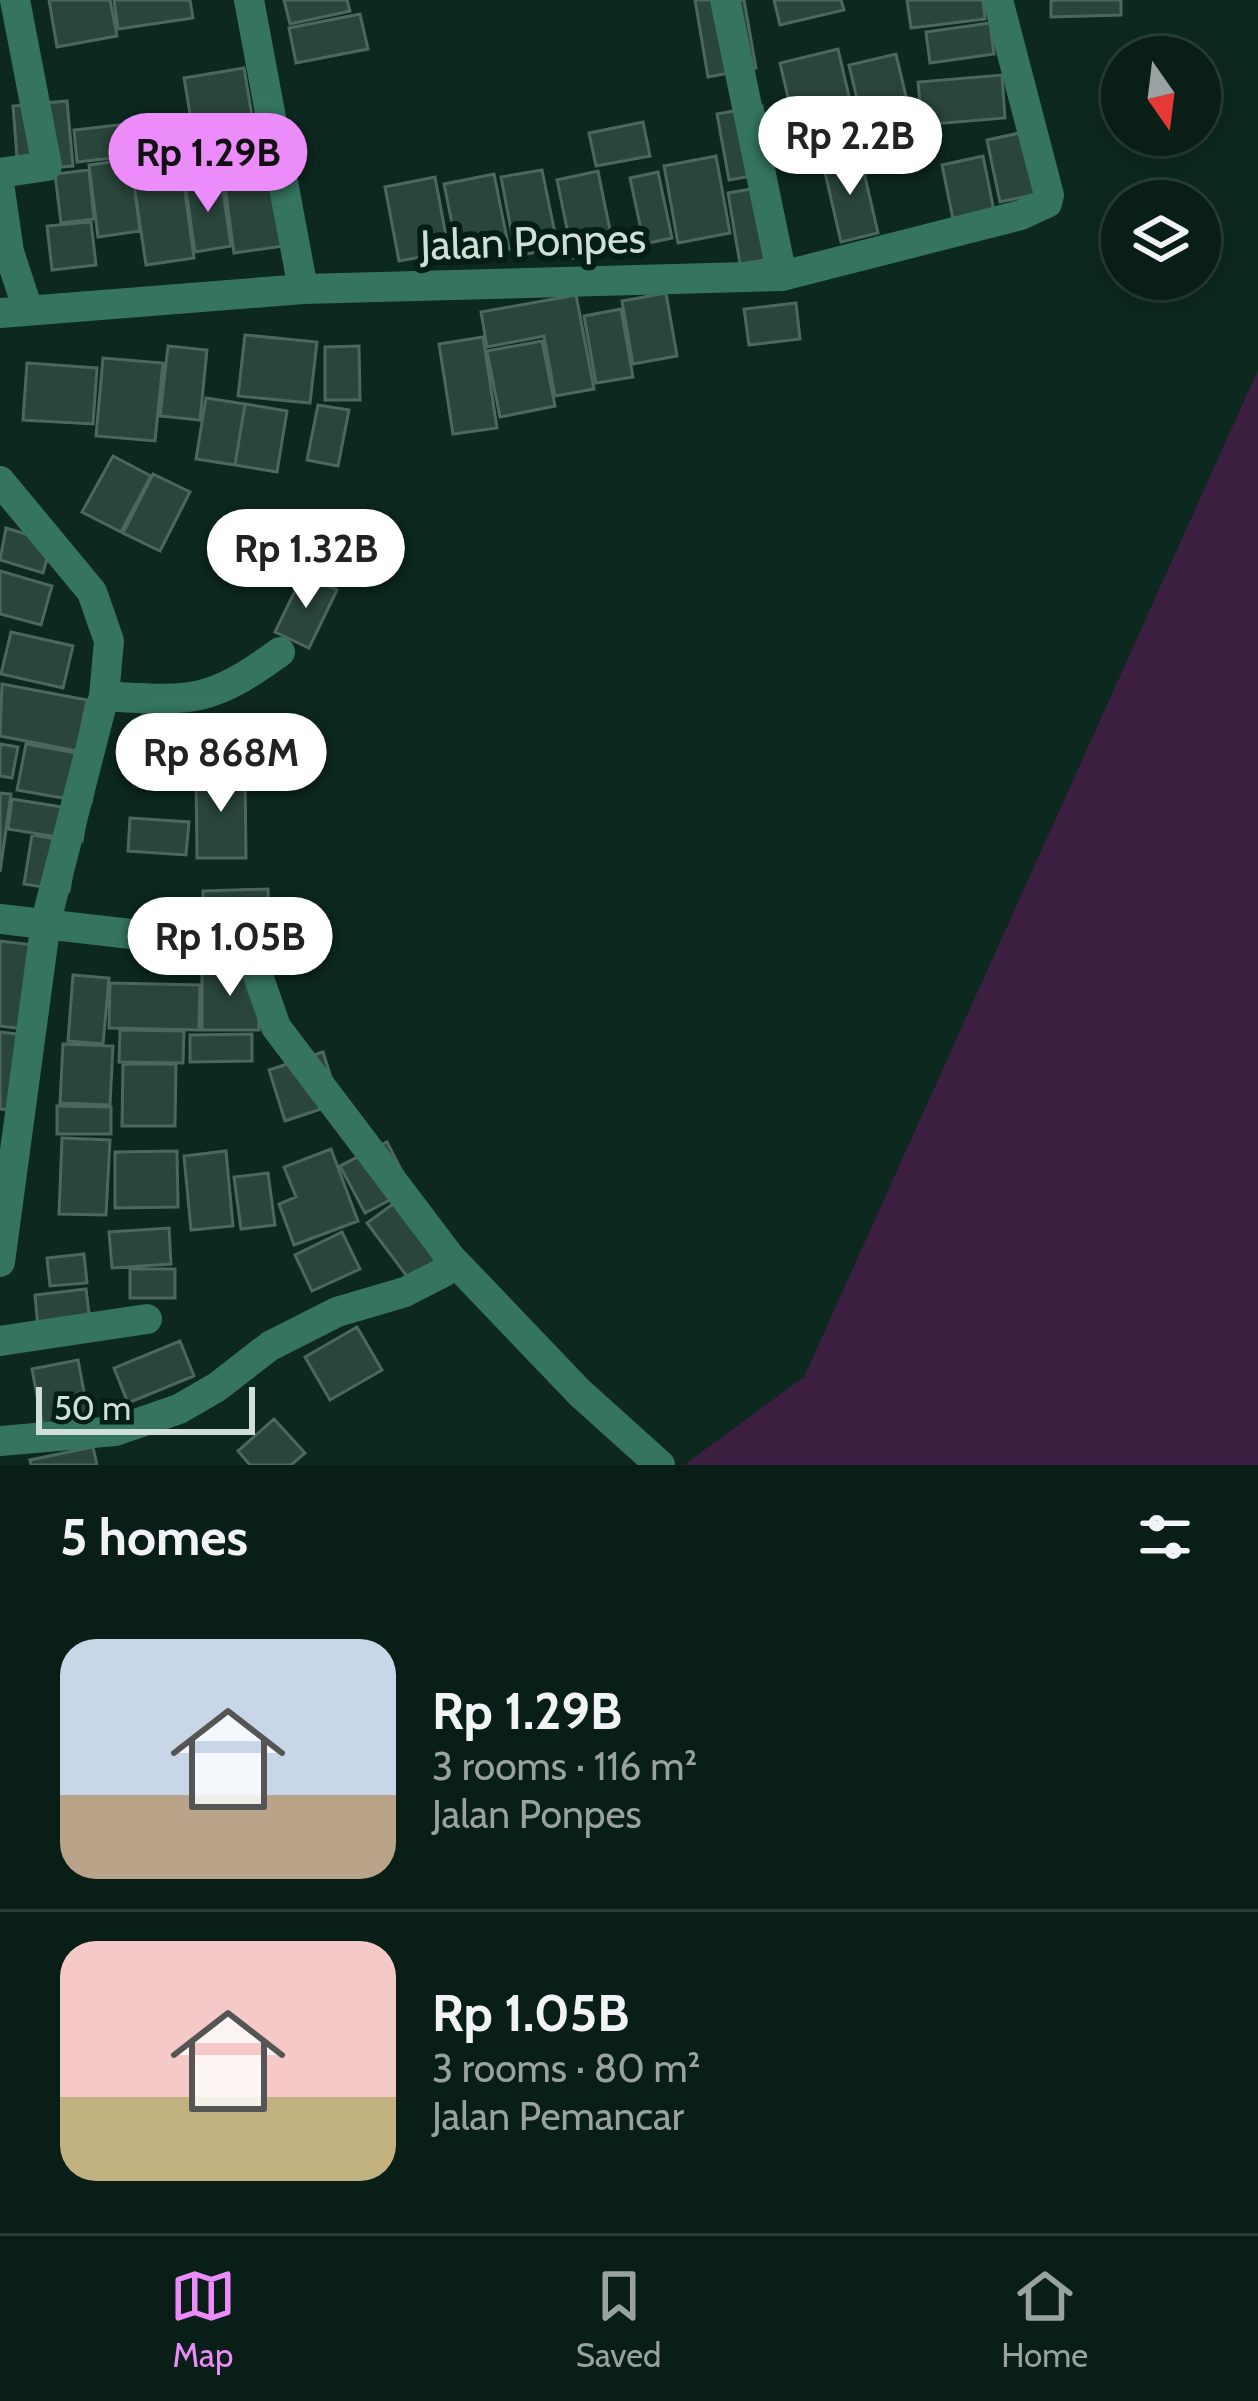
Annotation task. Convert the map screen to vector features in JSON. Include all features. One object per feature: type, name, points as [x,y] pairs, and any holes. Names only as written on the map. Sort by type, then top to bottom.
[{"type":"street","points":[[0,173],[47,166],[14,0]]},
{"type":"street","points":[[249,0],[303,289]]},
{"type":"street","points":[[724,0],[782,276]]},
{"type":"street","name":"Jalan Ponpes","points":[[14,312],[303,289],[782,276],[1022,214],[1047,203],[1047,184],[998,0]]},
{"type":"street","points":[[0,190],[14,312]]},
{"type":"street","points":[[0,482],[92,592],[109,641],[104,696],[46,922],[0,1262]]},
{"type":"street","points":[[104,696],[186,700],[245,678],[280,652]]},
{"type":"street","points":[[0,919],[226,945],[255,967],[276,1027],[450,1257],[580,1393],[660,1465]]},
{"type":"street","points":[[0,1442],[116,1431],[179,1409],[217,1388],[270,1346],[337,1312],[405,1292],[444,1272],[450,1257]]},
{"type":"street","points":[[0,1341],[147,1319]]},
{"type":"shaded area","points":[[1258,370],[1258,1465],[684,1465],[804,1377]]},
{"type":"building","points":[[49,0],[110,0],[117,36],[57,47]]},
{"type":"building","points":[[114,0],[190,0],[193,18],[118,29]]},
{"type":"building","points":[[284,0],[347,0],[350,11],[290,24]]},
{"type":"building","points":[[695,0],[744,0],[756,68],[708,77]]},
{"type":"building","points":[[774,0],[841,0],[844,10],[780,25]]},
{"type":"building","points":[[907,0],[983,0],[985,19],[911,28]]},
{"type":"building","points":[[1051,0],[1121,0],[1121,15],[1051,17]]},
{"type":"building","points":[[360,14],[368,49],[296,63],[289,28]]},
{"type":"building","points":[[990,23],[994,54],[930,63],[926,32]]},
{"type":"building","points":[[838,49],[854,118],[796,132],[780,63]]},
{"type":"building","points":[[896,54],[909,109],[862,120],[849,65]]},
{"type":"building","points":[[244,68],[255,134],[195,144],[184,78]]},
{"type":"building","points":[[1002,75],[1005,118],[922,125],[918,82]]},
{"type":"building","points":[[67,101],[73,166],[18,170],[13,106]]},
{"type":"building","points":[[762,106],[774,172],[729,180],[717,114]]},
{"type":"building","points":[[643,122],[650,156],[596,166],[589,133]]},
{"type":"building","points":[[136,123],[139,155],[77,162],[74,130]]},
{"type":"building","points":[[1029,131],[1042,193],[1000,202],[987,140]]},
{"type":"building","points":[[860,155],[878,233],[841,242],[823,164]]},
{"type":"building","points":[[716,156],[730,233],[678,243],[664,166]]},
{"type":"building","points":[[983,156],[994,211],[953,219],[942,165]]},
{"type":"building","points":[[131,159],[140,231],[98,237],[89,165]]},
{"type":"building","points":[[89,170],[94,219],[61,223],[55,174]]},
{"type":"building","points":[[542,170],[558,248],[516,256],[501,177]]},
{"type":"building","points":[[598,171],[614,250],[573,258],[557,180]]},
{"type":"building","points":[[272,172],[283,246],[234,253],[224,179]]},
{"type":"building","points":[[658,172],[672,238],[644,244],[630,178]]},
{"type":"building","points":[[494,174],[509,249],[459,258],[444,184]]},
{"type":"building","points":[[183,177],[194,258],[146,265],[134,184]]},
{"type":"building","points":[[435,177],[449,252],[399,261],[385,187]]},
{"type":"building","points":[[221,178],[231,246],[195,252],[185,183]]},
{"type":"building","points":[[775,185],[787,256],[740,264],[728,193]]},
{"type":"building","points":[[91,222],[96,265],[52,270],[47,226]]},
{"type":"building","points":[[666,293],[677,356],[633,364],[622,301]]},
{"type":"building","points":[[576,295],[594,389],[555,396],[544,336],[487,347],[481,312]]},
{"type":"building","points":[[796,303],[800,339],[749,345],[744,309]]},
{"type":"building","points":[[621,309],[633,377],[596,383],[584,316]]},
{"type":"building","points":[[245,335],[317,342],[310,403],[238,396]]},
{"type":"building","points":[[483,337],[497,428],[453,434],[439,344]]},
{"type":"building","points":[[542,341],[555,406],[500,417],[487,351]]},
{"type":"building","points":[[168,346],[207,350],[200,420],[160,416]]},
{"type":"building","points":[[359,346],[360,400],[325,400],[325,347]]},
{"type":"building","points":[[103,358],[163,363],[155,441],[96,436]]},
{"type":"building","points":[[27,363],[97,368],[93,424],[23,420]]},
{"type":"building","points":[[206,398],[245,404],[235,465],[196,459]]},
{"type":"building","points":[[245,404],[287,411],[277,472],[235,465]]},
{"type":"building","points":[[318,405],[349,410],[338,466],[307,460]]},
{"type":"building","points":[[113,456],[151,476],[121,532],[82,512]]},
{"type":"building","points":[[153,474],[190,492],[160,551],[123,533]]},
{"type":"building","points":[[6,528],[52,542],[43,573],[0,560]]},
{"type":"building","points":[[0,571],[52,586],[41,625],[0,614]]},
{"type":"building","points":[[303,574],[337,590],[309,648],[275,632]]},
{"type":"building","points":[[11,632],[73,646],[63,688],[1,674]]},
{"type":"building","points":[[2,684],[87,700],[77,751],[0,736]]},
{"type":"building","points":[[143,715],[188,717],[185,764],[140,762]]},
{"type":"building","points":[[193,719],[255,719],[254,768],[192,768]]},
{"type":"building","points":[[0,744],[18,747],[12,778],[0,776]]},
{"type":"building","points":[[26,744],[99,757],[91,803],[17,790]]},
{"type":"building","points":[[196,771],[245,771],[246,858],[197,858]]},
{"type":"building","points":[[0,793],[11,794],[0,872]]},
{"type":"building","points":[[12,799],[87,811],[82,841],[8,829]]},
{"type":"building","points":[[130,818],[189,822],[186,855],[128,851]]},
{"type":"building","points":[[32,835],[77,842],[69,891],[24,884]]},
{"type":"building","points":[[268,889],[269,935],[204,937],[203,891]]},
{"type":"building","points":[[0,941],[42,946],[32,1030],[0,1026]]},
{"type":"building","points":[[202,967],[259,968],[259,1030],[202,1030]]},
{"type":"building","points":[[73,975],[109,978],[103,1044],[68,1041]]},
{"type":"building","points":[[110,983],[200,985],[199,1030],[109,1028]]},
{"type":"building","points":[[120,1030],[184,1031],[183,1063],[119,1062]]},
{"type":"building","points":[[0,1032],[42,1037],[33,1113],[0,1109]]},
{"type":"building","points":[[252,1034],[252,1061],[190,1062],[190,1035]]},
{"type":"building","points":[[63,1044],[113,1046],[110,1105],[60,1103]]},
{"type":"building","points":[[323,1052],[339,1103],[285,1121],[269,1070]]},
{"type":"building","points":[[123,1064],[176,1064],[175,1126],[122,1126]]},
{"type":"building","points":[[57,1106],[111,1107],[111,1134],[57,1134]]},
{"type":"building","points":[[62,1138],[110,1140],[106,1215],[59,1214]]},
{"type":"building","points":[[387,1142],[411,1189],[365,1213],[340,1166]]},
{"type":"building","points":[[331,1149],[358,1221],[294,1245],[279,1204],[296,1197],[284,1167]]},
{"type":"building","points":[[177,1151],[178,1207],[115,1208],[115,1152]]},
{"type":"building","points":[[226,1151],[233,1226],[191,1230],[184,1156]]},
{"type":"building","points":[[268,1173],[275,1225],[241,1229],[234,1177]]},
{"type":"building","points":[[401,1198],[446,1258],[412,1283],[367,1223]]},
{"type":"building","points":[[169,1228],[171,1264],[112,1268],[109,1232]]},
{"type":"building","points":[[342,1232],[360,1269],[312,1291],[295,1255]]},
{"type":"building","points":[[84,1254],[87,1283],[50,1286],[47,1258]]},
{"type":"building","points":[[130,1269],[175,1269],[175,1298],[130,1298]]},
{"type":"building","points":[[86,1289],[90,1322],[38,1328],[35,1295]]},
{"type":"building","points":[[357,1327],[382,1370],[330,1400],[305,1357]]},
{"type":"building","points":[[180,1341],[194,1376],[128,1403],[114,1368]]},
{"type":"building","points":[[78,1360],[89,1419],[43,1428],[32,1369]]},
{"type":"building","points":[[274,1419],[305,1453],[291,1465],[250,1465],[238,1451]]},
{"type":"building","points":[[93,1447],[97,1465],[31,1465],[30,1460]]}]
